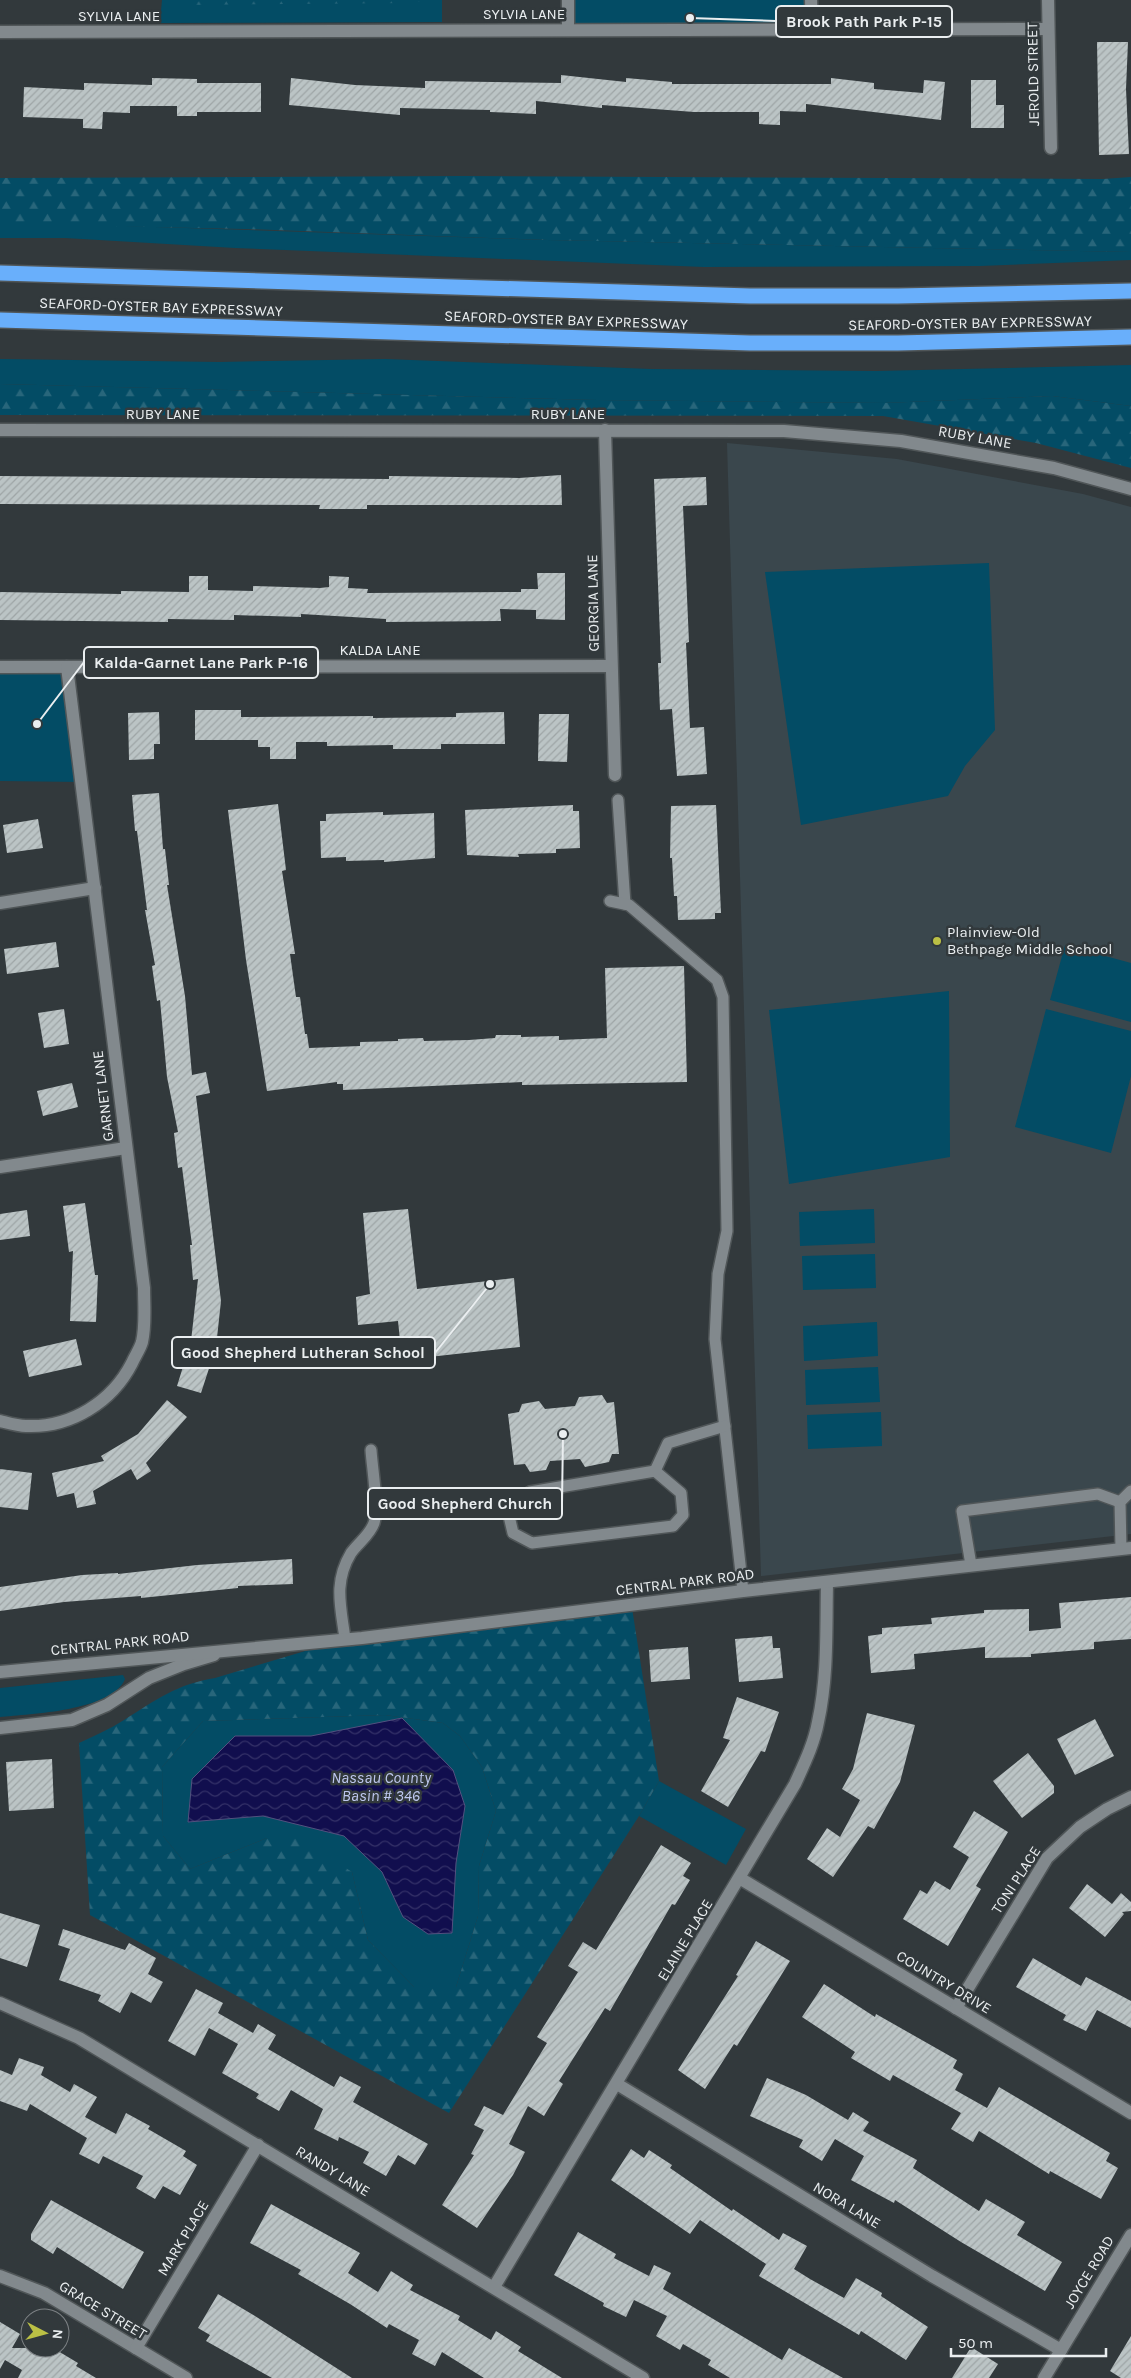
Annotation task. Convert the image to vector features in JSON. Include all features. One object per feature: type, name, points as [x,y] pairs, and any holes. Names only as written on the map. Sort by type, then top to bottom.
[{"type":"highway","name":"SEAFORD-OYSTER BAY EXPRESSWAY","points":[[0,273],[750,296],[898,296],[1131,291]]},
{"type":"highway","name":"SEAFORD-OYSTER BAY EXPRESSWAY","points":[[0,320],[740,343],[907,343],[1131,338]]},
{"type":"street","points":[[568,0],[568,30]]},
{"type":"street","points":[[811,0],[812,29]]},
{"type":"street","name":"JEROLD STREET","points":[[1048,0],[1051,148]]},
{"type":"street","name":"SYLVIA LANE","points":[[0,32],[1048,29]]},
{"type":"street","name":"RUBY LANE","points":[[0,430],[784,431],[901,440],[1054,468],[1131,489]]},
{"type":"street","name":"GEORGIA LANE","points":[[605,430],[610,666],[615,775]]},
{"type":"street","name":"KALDA LANE","points":[[0,667],[610,666]]},
{"type":"street","name":"GARNET LANE","points":[[0,1421],[26,1426],[59,1423],[88,1410],[110,1395],[128,1371],[142,1343],[144,1288],[68,667]]},
{"type":"street","points":[[0,903],[95,888]]},
{"type":"street","points":[[0,1167],[126,1148]]},
{"type":"street","name":"CENTRAL PARK ROAD","points":[[0,1672],[345,1639],[742,1591],[1126,1549]]},
{"type":"street","name":"ELAINE PLACE","points":[[494,2287],[796,1784],[812,1745],[818,1722],[825,1674],[827,1583]]},
{"type":"street","name":"CENTRAL PARK ROAD","points":[[0,1728],[72,1720],[107,1706],[149,1678],[184,1664],[243,1648]]},
{"type":"street","name":"TONI PLACE","points":[[956,2008],[1047,1858],[1080,1827],[1107,1809],[1131,1797]]},
{"type":"street","name":"COUNTRY DRIVE","points":[[740,1879],[1131,2113]]},
{"type":"street","name":"RANDY LANE","points":[[0,2003],[79,2038],[643,2378]]},
{"type":"street","name":"NORA LANE","points":[[617,2084],[932,2276],[1061,2350]]},
{"type":"street","name":"MARK PLACE","points":[[136,2348],[258,2145]]},
{"type":"street","name":"JOYCE ROAD","points":[[1044,2378],[1131,2235]]},
{"type":"street","name":"GRACE STREET","points":[[0,2276],[44,2293],[186,2378]]},
{"type":"lane","points":[[618,800],[625,904]]},
{"type":"lane","points":[[610,901],[629,905],[717,980],[723,997],[727,1232],[718,1274],[715,1339],[742,1591]]},
{"type":"lane","points":[[655,1471],[668,1443],[725,1426]]},
{"type":"lane","points":[[345,1639],[339,1582],[343,1569],[353,1551],[367,1536],[374,1522],[376,1509],[371,1450]]},
{"type":"lane","points":[[655,1471],[681,1493],[683,1515],[673,1526],[532,1543],[513,1533],[509,1516],[512,1502],[530,1492],[655,1471]]},
{"type":"lane","points":[[1120,1502],[1131,1491]]},
{"type":"lane","points":[[971,1565],[962,1510],[1098,1494],[1120,1502]]},
{"type":"lane","points":[[1120,1502],[1126,1549]]},
{"type":"shaded area","name":"Plainview-Old Bethpage Middle School","points":[[727,443],[897,459],[1083,494],[1131,507],[1131,1534],[761,1576]]},
{"type":"green space","points":[[162,0],[442,0],[442,22],[160,23]]},
{"type":"green space","points":[[171,0],[430,0],[411,3],[178,5]]},
{"type":"green space","points":[[568,0],[811,0],[812,29],[568,30]]},
{"type":"green space","points":[[462,176],[1103,179],[1131,177],[1131,252],[548,240],[244,229],[0,224],[0,178]]},
{"type":"green space","points":[[33,223],[548,240],[1131,252],[1131,260],[980,266],[704,267],[235,248],[65,238],[0,238],[0,224]]},
{"type":"green space","points":[[0,359],[219,362],[385,359],[651,369],[876,371],[1131,365],[1131,406],[1052,396],[884,403],[596,400],[0,384]]},
{"type":"green space","points":[[0,384],[596,400],[884,403],[1052,396],[1131,406],[1131,468],[1036,443],[883,416],[0,415]]},
{"type":"green space","points":[[989,563],[995,730],[965,766],[948,796],[801,825],[765,572]]},
{"type":"green space","points":[[0,667],[67,667],[81,782],[0,781]]},
{"type":"green space","points":[[1065,945],[1131,963],[1131,1022],[1050,1000]]},
{"type":"green space","points":[[949,991],[950,1157],[789,1184],[769,1010]]},
{"type":"green space","points":[[1046,1009],[1131,1031],[1131,1076],[1111,1153],[1015,1127]]},
{"type":"green space","points":[[874,1209],[875,1243],[800,1246],[799,1212]]},
{"type":"green space","points":[[875,1254],[876,1288],[803,1290],[802,1256]]},
{"type":"green space","points":[[877,1322],[878,1356],[804,1361],[803,1326]]},
{"type":"green space","points":[[878,1367],[880,1402],[806,1405],[805,1370]]},
{"type":"green space","points":[[881,1412],[882,1446],[808,1449],[807,1415]]},
{"type":"green space","points":[[632,1608],[659,1781],[639,1816],[449,2113],[90,1915],[79,1743],[189,1684],[312,1649]],"holes":[[[385,1715],[443,1723],[460,1736],[482,1767],[496,1811],[479,1866],[478,1916],[456,1987],[414,1987],[368,1940],[352,1872],[300,1838],[267,1838],[190,1869],[163,1836],[162,1767],[203,1721]]]},
{"type":"green space","points":[[123,1675],[125,1679],[117,1690],[104,1698],[88,1704],[49,1712],[0,1717],[0,1688]]},
{"type":"green space","points":[[385,1715],[443,1723],[460,1736],[482,1767],[496,1811],[479,1866],[478,1916],[456,1987],[414,1987],[368,1940],[352,1872],[267,1838],[190,1869],[163,1836],[162,1767],[203,1721]]},
{"type":"green space","points":[[659,1781],[746,1829],[726,1865],[639,1816]]},
{"type":"water","name":"Nassau County Basin # 346","points":[[402,1718],[453,1770],[465,1806],[456,1863],[452,1933],[428,1934],[403,1917],[382,1872],[344,1836],[263,1816],[188,1822],[192,1779],[235,1736],[311,1736]]},
{"type":"building","points":[[1097,42],[1128,42],[1126,89],[1129,154],[1099,155]]},
{"type":"building","points":[[561,75],[626,82],[626,78],[672,82],[672,84],[831,84],[831,78],[874,83],[874,89],[923,93],[924,80],[945,82],[941,120],[806,104],[806,112],[780,111],[780,125],[759,124],[759,112],[694,112],[602,105],[602,108],[536,101],[536,114],[490,112],[490,110],[400,108],[400,115],[289,105],[291,78],[355,85],[425,88],[425,81],[561,83]]},
{"type":"building","points":[[152,78],[197,79],[197,83],[261,83],[261,112],[197,112],[197,116],[177,116],[177,106],[130,106],[130,113],[103,112],[102,129],[83,128],[83,119],[23,117],[24,87],[84,90],[84,83],[152,85]]},
{"type":"building","points":[[971,80],[996,80],[996,105],[1004,105],[1004,128],[971,128]]},
{"type":"building","points":[[561,475],[562,505],[367,505],[367,509],[319,509],[320,505],[0,504],[0,476],[389,479],[389,476],[519,478]]},
{"type":"building","points":[[706,477],[707,505],[683,506],[689,642],[686,643],[690,728],[704,727],[707,774],[677,776],[672,709],[660,710],[658,663],[661,663],[654,479]]},
{"type":"building","points":[[537,573],[565,573],[565,620],[536,619],[536,610],[500,609],[501,621],[386,622],[386,619],[301,614],[301,617],[234,615],[234,620],[168,619],[168,622],[0,620],[0,592],[121,594],[121,591],[189,592],[189,576],[208,576],[208,590],[253,591],[253,586],[320,588],[329,587],[329,576],[349,577],[348,588],[368,589],[367,593],[521,592],[521,589],[538,589]]},
{"type":"building","points":[[195,710],[241,710],[241,717],[373,716],[373,718],[456,717],[456,713],[504,712],[505,744],[441,744],[441,749],[393,749],[393,745],[327,746],[327,742],[296,742],[296,759],[270,759],[270,747],[258,747],[258,740],[195,740]]},
{"type":"building","points":[[159,712],[160,744],[154,744],[154,759],[129,760],[128,713]]},
{"type":"building","points":[[539,714],[569,714],[567,762],[538,761]]},
{"type":"building","points":[[159,793],[163,849],[165,849],[169,885],[167,885],[185,996],[192,1075],[206,1072],[210,1093],[196,1096],[221,1301],[216,1347],[201,1393],[177,1386],[191,1341],[198,1279],[193,1280],[190,1245],[192,1245],[182,1167],[178,1168],[174,1133],[178,1132],[167,1077],[160,1000],[157,1001],[152,966],[155,965],[145,910],[147,910],[137,831],[135,831],[132,795]]},
{"type":"building","points":[[278,804],[286,870],[282,871],[295,954],[290,954],[296,997],[300,997],[305,1034],[307,1034],[309,1048],[360,1046],[360,1042],[398,1041],[398,1039],[423,1038],[424,1041],[469,1040],[495,1038],[496,1035],[521,1035],[521,1037],[559,1036],[559,1040],[607,1038],[605,968],[684,966],[687,1082],[522,1085],[522,1082],[343,1090],[343,1084],[337,1084],[337,1082],[267,1091],[246,960],[228,810]]},
{"type":"building","points":[[573,805],[573,811],[579,811],[580,848],[556,849],[556,853],[518,854],[519,857],[467,855],[465,810]]},
{"type":"building","points":[[716,805],[721,913],[715,913],[715,919],[678,920],[677,896],[674,896],[672,858],[670,858],[671,806]]},
{"type":"building","points":[[383,812],[383,815],[434,813],[435,858],[384,862],[384,860],[346,861],[346,857],[321,858],[320,821],[326,821],[326,814]]},
{"type":"building","points":[[38,819],[43,848],[7,853],[3,825]]},
{"type":"building","points":[[56,942],[59,967],[7,974],[4,949]]},
{"type":"building","points":[[64,1009],[69,1044],[44,1048],[38,1013]]},
{"type":"building","points":[[72,1083],[78,1107],[43,1116],[37,1091]]},
{"type":"building","points":[[85,1203],[95,1275],[98,1275],[96,1322],[70,1321],[73,1251],[69,1252],[63,1206]]},
{"type":"building","points":[[408,1209],[417,1289],[514,1278],[520,1347],[402,1360],[398,1321],[358,1325],[356,1297],[370,1294],[363,1213]]},
{"type":"building","points":[[27,1210],[30,1236],[0,1240],[0,1214]]},
{"type":"building","points":[[76,1339],[82,1365],[29,1377],[23,1351]]},
{"type":"building","points":[[602,1395],[607,1403],[614,1402],[619,1454],[612,1454],[609,1462],[585,1467],[580,1459],[550,1461],[546,1470],[530,1472],[525,1464],[514,1465],[508,1414],[519,1412],[522,1404],[539,1401],[545,1409],[575,1406],[579,1397]]},
{"type":"building","points":[[167,1400],[187,1417],[146,1463],[151,1471],[137,1480],[131,1469],[93,1491],[96,1504],[77,1508],[74,1493],[57,1497],[52,1473],[104,1461],[101,1456],[138,1434]]},
{"type":"building","points":[[0,1469],[32,1473],[28,1510],[0,1507]]},
{"type":"building","points":[[292,1559],[293,1584],[238,1586],[238,1588],[141,1598],[141,1596],[64,1602],[0,1611],[0,1587],[82,1575],[118,1574],[197,1565]]},
{"type":"building","points":[[1131,1597],[1131,1639],[1094,1642],[1094,1649],[1031,1654],[1031,1657],[985,1658],[985,1647],[914,1654],[915,1669],[871,1673],[868,1636],[882,1634],[882,1628],[932,1624],[931,1618],[984,1613],[984,1610],[1029,1609],[1029,1631],[1061,1628],[1059,1603]]},
{"type":"building","points":[[772,1636],[773,1648],[780,1648],[783,1678],[739,1682],[735,1639]]},
{"type":"building","points":[[688,1647],[690,1679],[651,1682],[649,1650]]},
{"type":"building","points":[[737,1697],[779,1712],[765,1752],[761,1751],[728,1807],[701,1791],[730,1740],[723,1738]]},
{"type":"building","points":[[867,1713],[915,1725],[900,1782],[874,1829],[868,1826],[833,1877],[807,1859],[827,1828],[840,1837],[860,1800],[842,1789],[853,1769]]},
{"type":"building","points":[[1095,1719],[1114,1756],[1075,1775],[1057,1739]]},
{"type":"building","points":[[1028,1753],[1054,1786],[1054,1793],[1022,1818],[993,1781]]},
{"type":"building","points":[[52,1759],[54,1808],[9,1811],[6,1762]]},
{"type":"building","points":[[974,1811],[1008,1832],[976,1886],[981,1889],[948,1946],[903,1919],[920,1890],[927,1894],[935,1881],[950,1890],[969,1857],[953,1847]]},
{"type":"building","points":[[661,1845],[691,1863],[683,1876],[690,1880],[675,1905],[672,1904],[610,2011],[605,2008],[559,2081],[563,2084],[544,2116],[528,2106],[509,2144],[525,2152],[513,2175],[477,2228],[442,2205],[474,2155],[471,2154],[484,2130],[474,2125],[484,2106],[503,2115],[547,2043],[537,2037],[578,1972],[568,1966],[583,1942],[596,1950]]},
{"type":"building","points":[[1087,1884],[1112,1904],[1121,1893],[1131,1902],[1131,1911],[1122,1912],[1124,1914],[1105,1937],[1069,1908]]},
{"type":"building","points":[[0,1913],[40,1925],[27,1967],[0,1958]]},
{"type":"building","points":[[63,1929],[125,1950],[129,1943],[156,1958],[148,1974],[163,1982],[151,2003],[131,1992],[120,2013],[98,2001],[101,1995],[59,1980],[70,1949],[58,1945]]},
{"type":"building","points":[[756,1941],[790,1961],[737,2046],[734,2044],[705,2089],[678,2070],[738,1976],[736,1975]]},
{"type":"building","points":[[1033,1958],[1081,1986],[1086,1977],[1131,2001],[1131,2028],[1097,2010],[1086,2031],[1063,2020],[1066,2015],[1016,1987]]},
{"type":"building","points":[[824,1984],[875,2017],[876,2014],[957,2060],[953,2068],[963,2074],[955,2090],[987,2108],[999,2087],[1110,2153],[1106,2161],[1118,2168],[1101,2199],[1050,2171],[1049,2174],[979,2131],[973,2142],[951,2129],[961,2113],[893,2075],[890,2081],[851,2058],[855,2052],[802,2017]]},
{"type":"building","points":[[196,1989],[223,2003],[218,2013],[253,2033],[258,2024],[276,2035],[268,2049],[334,2087],[340,2076],[361,2087],[353,2102],[428,2144],[415,2165],[398,2155],[386,2176],[363,2163],[369,2152],[339,2137],[338,2141],[314,2129],[323,2109],[291,2090],[279,2111],[256,2098],[259,2094],[222,2073],[238,2044],[209,2028],[195,2056],[168,2041]]},
{"type":"building","points":[[19,2058],[44,2067],[41,2075],[70,2092],[74,2084],[97,2097],[85,2117],[116,2134],[126,2113],[150,2126],[148,2129],[186,2151],[183,2156],[197,2165],[180,2195],[163,2186],[155,2199],[136,2188],[143,2176],[103,2156],[99,2164],[79,2154],[87,2138],[30,2104],[27,2111],[0,2101],[0,2070],[12,2075]]},
{"type":"building","points":[[767,2078],[806,2095],[848,2120],[853,2112],[869,2122],[863,2131],[917,2160],[913,2168],[979,2211],[986,2199],[1025,2222],[1017,2235],[1062,2262],[1045,2291],[961,2242],[895,2200],[894,2203],[851,2180],[864,2156],[835,2139],[822,2161],[799,2147],[803,2140],[750,2116]]},
{"type":"building","points":[[631,2149],[644,2158],[649,2150],[672,2165],[670,2168],[732,2211],[733,2209],[779,2240],[783,2233],[807,2246],[794,2269],[810,2279],[844,2298],[856,2278],[882,2293],[881,2296],[928,2327],[906,2360],[861,2331],[859,2335],[759,2276],[766,2264],[700,2220],[690,2234],[611,2180]]},
{"type":"building","points":[[51,2200],[144,2252],[123,2289],[57,2247],[53,2254],[31,2240],[31,2234]]},
{"type":"building","points":[[271,2204],[360,2253],[348,2273],[378,2292],[391,2271],[413,2285],[410,2290],[460,2316],[458,2320],[491,2340],[496,2331],[521,2347],[518,2351],[562,2378],[484,2378],[442,2352],[435,2366],[412,2354],[419,2340],[389,2324],[387,2328],[298,2274],[301,2270],[250,2243]]},
{"type":"building","points":[[578,2232],[616,2254],[614,2258],[649,2276],[654,2265],[671,2273],[663,2289],[782,2360],[789,2348],[843,2378],[730,2378],[708,2365],[711,2360],[683,2344],[680,2350],[656,2336],[667,2316],[634,2300],[626,2317],[603,2306],[604,2303],[554,2275]]},
{"type":"building","points":[[218,2294],[352,2378],[272,2378],[206,2341],[210,2335],[198,2328]]},
{"type":"building","points":[[0,2322],[20,2334],[12,2348],[20,2348],[20,2358],[70,2358],[78,2363],[76,2366],[96,2378],[18,2378],[22,2370],[5,2360],[0,2369]]},
{"type":"building","points":[[1131,2336],[1131,2378],[1121,2378],[1110,2371]]},
{"type":"building","points":[[971,2347],[998,2364],[989,2378],[952,2378]]},
{"type":"place","name":"Brook Path Park P-15","points":[[690,18]]},
{"type":"place","name":"Kalda-Garnet Lane Park P-16","points":[[37,724]]},
{"type":"place","name":"Plainview-Old Bethpage Middle School","points":[[937,941]]},
{"type":"place","name":"Good Shepherd Lutheran School","points":[[490,1284]]},
{"type":"place","name":"Good Shepherd Church","points":[[563,1434]]}]
